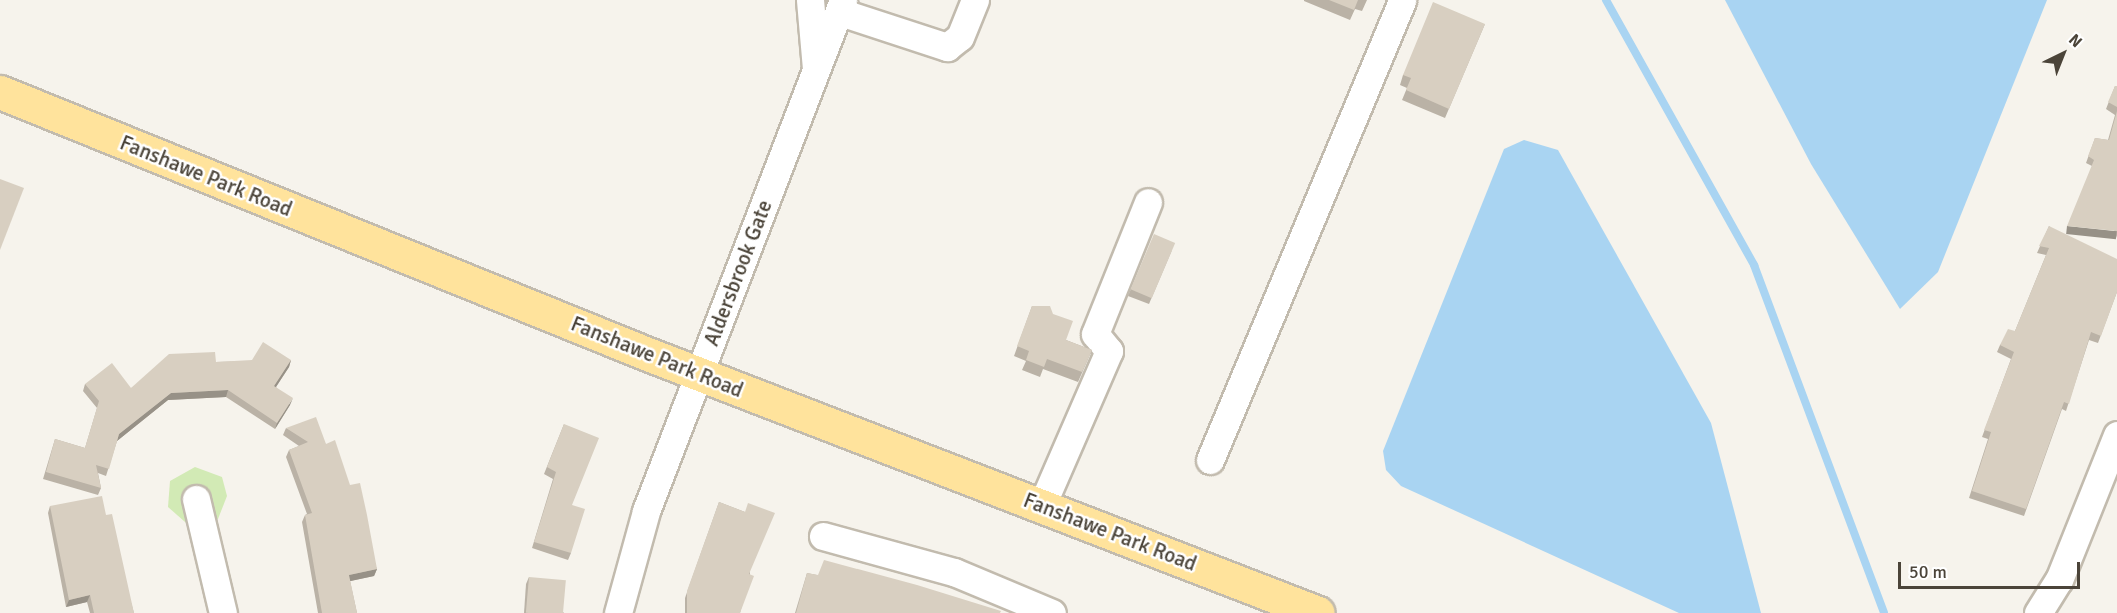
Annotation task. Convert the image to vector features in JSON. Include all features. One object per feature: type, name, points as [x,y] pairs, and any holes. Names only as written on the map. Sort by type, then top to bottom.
[{"type":"main road","name":"Fanshawe Park Road","points":[[0,92],[699,374],[1318,613]]},
{"type":"street","name":"Aldersbrook Gate","points":[[810,0],[816,70]]},
{"type":"street","points":[[841,6],[947,46],[960,37],[975,0]]},
{"type":"street","points":[[1210,460],[1402,0]]},
{"type":"street","name":"Aldersbrook Gate","points":[[618,613],[646,511],[841,6]]},
{"type":"street","points":[[1042,505],[1109,351],[1095,334],[1148,202]]},
{"type":"street","points":[[2038,613],[2059,580],[2117,435]]},
{"type":"street","points":[[196,499],[223,613]]},
{"type":"street","points":[[823,536],[954,572],[1052,613]]},
{"type":"street","points":[[2054,613],[2059,580]]},
{"type":"green space","points":[[195,467],[222,477],[227,496],[218,519],[193,529],[168,507],[170,481]]},
{"type":"water","points":[[1725,0],[2047,0],[1938,272],[1900,309],[1811,164]]},
{"type":"water","points":[[1524,140],[1558,150],[1711,423],[1761,613],[1679,613],[1401,486],[1386,470],[1383,451],[1504,149]]},
{"type":"building","points":[[1329,0],[1358,0],[1354,10]]},
{"type":"building","points":[[1433,2],[1485,24],[1449,109],[1406,90],[1411,78],[1403,75]]},
{"type":"building","points":[[2117,86],[2117,107],[2108,102]]},
{"type":"building","points":[[2117,111],[2117,231],[2067,226],[2094,160],[2088,156],[2095,138],[2109,140]]},
{"type":"building","points":[[0,179],[24,188],[0,250]]},
{"type":"building","points":[[2049,226],[2117,259],[2117,292],[2101,336],[2091,332],[2069,404],[2064,402],[2026,509],[1972,491],[1991,432],[1984,430],[2014,352],[2000,345],[2008,329],[2015,331],[2049,248],[2039,246]]},
{"type":"building","points":[[1154,234],[1175,243],[1152,298],[1131,289]]},
{"type":"building","points":[[1032,306],[1050,306],[1053,314],[1073,321],[1066,340],[1092,350],[1082,372],[1047,359],[1044,367],[1026,360],[1029,351],[1017,346]]},
{"type":"building","points":[[263,342],[291,360],[274,386],[293,398],[277,423],[228,390],[171,393],[119,434],[109,469],[96,465],[101,488],[46,472],[55,439],[85,448],[99,401],[85,384],[112,363],[131,388],[169,354],[215,352],[216,362],[252,360]]},
{"type":"building","points":[[316,417],[326,444],[335,440],[350,485],[360,483],[367,515],[377,569],[349,575],[357,613],[322,613],[305,515],[312,513],[289,450],[308,442],[286,428]]},
{"type":"building","points":[[564,424],[599,438],[572,505],[585,509],[571,553],[534,542],[556,472],[547,467]]},
{"type":"building","points":[[102,496],[106,515],[112,514],[134,613],[94,613],[90,595],[69,600],[50,506]]},
{"type":"building","points":[[719,502],[745,512],[748,503],[775,513],[749,574],[754,576],[740,613],[687,613],[687,591]]},
{"type":"building","points":[[824,560],[1001,611],[1000,613],[796,613],[807,573],[818,575]]},
{"type":"building","points":[[529,577],[566,580],[563,613],[526,613]]},
{"type":"waterway","points":[[1606,0],[1754,265],[1884,613]]}]
